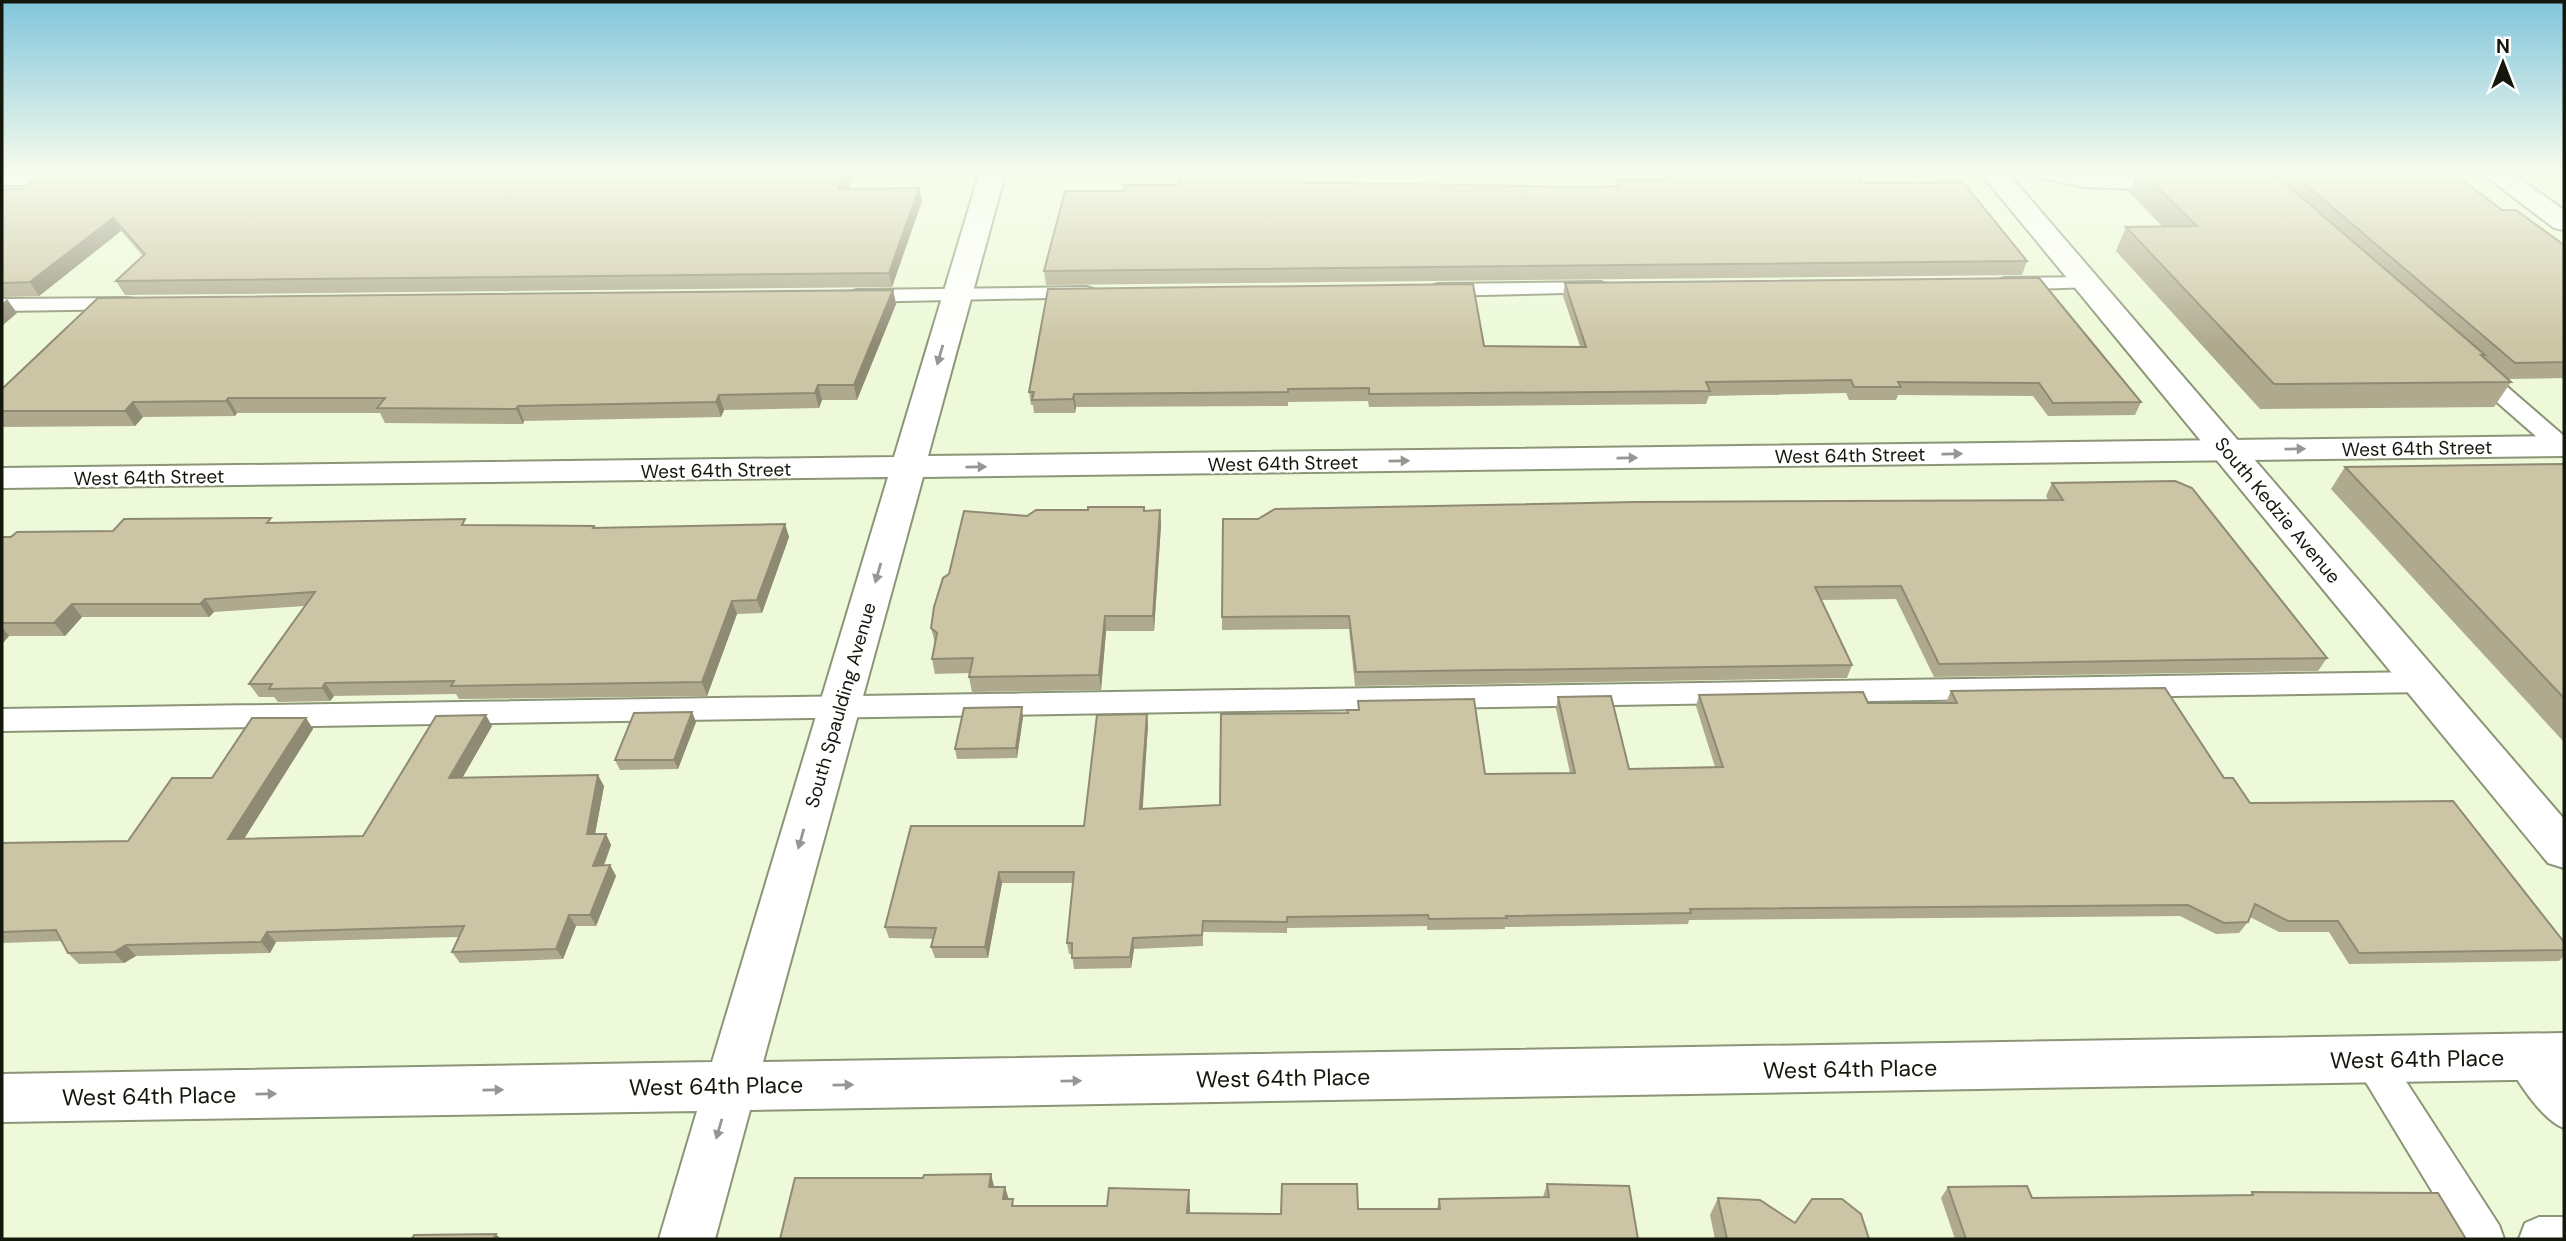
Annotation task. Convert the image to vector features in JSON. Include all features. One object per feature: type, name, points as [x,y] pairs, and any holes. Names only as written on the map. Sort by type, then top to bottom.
[{"type":"street","name":"South Spaulding Avenue","points":[[687,1239],[976,229]]},
{"type":"street","name":"South Kedzie Avenue","points":[[2041,229],[2564,850]]},
{"type":"street","name":"West 64th Street","points":[[2,478],[2563,447]]},
{"type":"street","name":"West 64th Place","points":[[2,1098],[2544,1056]]},
{"type":"lane","points":[[1987,284],[2086,283]]},
{"type":"lane","points":[[1423,290],[1617,288]]},
{"type":"lane","points":[[838,296],[1103,293]]},
{"type":"lane","points":[[2,305],[151,304]]},
{"type":"lane","points":[[2458,355],[2563,447]]},
{"type":"lane","points":[[2,720],[2424,682]]},
{"type":"lane","points":[[2544,1056],[2564,1110]]},
{"type":"lane","points":[[2372,1060],[2484,1239]]},
{"type":"building","points":[[2,229],[99,229],[30,282],[2,283]]},
{"type":"building","points":[[123,229],[905,229],[889,273],[116,281],[145,254]]},
{"type":"building","points":[[1055,229],[2001,229],[2027,261],[1044,271]]},
{"type":"building","points":[[2128,229],[2338,229],[2485,355],[2481,355],[2511,382],[2274,384]]},
{"type":"building","points":[[2358,229],[2542,229],[2564,245],[2564,362],[2515,363]]},
{"type":"building","points":[[2039,278],[2141,402],[2053,403],[2039,383],[1898,382],[1901,387],[1854,387],[1851,380],[1706,382],[1710,391],[1369,394],[1369,388],[1288,389],[1288,392],[1074,394],[1073,399],[1032,400],[1034,392],[1029,392],[1048,289],[1473,284],[1484,346],[1586,347],[1565,283]]},
{"type":"building","points":[[893,290],[854,385],[818,385],[815,393],[719,395],[716,402],[518,406],[516,409],[377,408],[385,398],[228,398],[226,401],[133,402],[125,411],[2,411],[2,389],[98,298]]},
{"type":"building","points":[[2564,464],[2564,698],[2345,467]]},
{"type":"building","points":[[2175,481],[2192,488],[2327,658],[1939,664],[1901,586],[1815,587],[1852,665],[1356,672],[1349,616],[1222,617],[1223,519],[1258,519],[1275,509],[1636,502],[2063,500],[2052,483]]},
{"type":"building","points":[[1088,507],[1144,507],[1144,511],[1160,510],[1153,616],[1105,616],[1099,675],[969,677],[973,658],[932,659],[937,633],[931,628],[934,607],[943,578],[949,574],[964,511],[1027,516],[1036,510],[1088,510]]},
{"type":"building","points":[[271,518],[267,523],[465,519],[462,525],[594,526],[593,528],[785,524],[757,600],[732,601],[702,682],[451,686],[454,681],[325,683],[322,688],[269,689],[272,684],[249,684],[315,592],[205,599],[200,604],[72,604],[54,623],[2,623],[2,537],[11,537],[17,532],[113,531],[124,519]]},
{"type":"building","points":[[2165,688],[2224,778],[2233,778],[2250,803],[2453,801],[2564,942],[2564,950],[2359,953],[2338,921],[2288,921],[2255,904],[2248,922],[2224,923],[2188,905],[1690,909],[1691,913],[1506,916],[1507,918],[1429,919],[1428,915],[1287,917],[1287,922],[1203,921],[1202,935],[1133,938],[1130,957],[1072,958],[1072,943],[1067,943],[1074,872],[999,872],[985,947],[931,947],[936,928],[885,927],[911,826],[1084,826],[1097,715],[1147,714],[1140,809],[1220,805],[1221,714],[1348,713],[1347,710],[1359,710],[1358,701],[1474,699],[1485,774],[1575,773],[1558,697],[1611,696],[1629,769],[1723,767],[1699,695],[1863,692],[1868,703],[1957,703],[1951,691]]},
{"type":"building","points":[[1022,707],[1016,748],[955,749],[964,708]]},
{"type":"building","points":[[692,712],[674,760],[615,760],[634,713]]},
{"type":"building","points":[[486,715],[449,778],[598,775],[587,834],[606,834],[593,866],[610,865],[590,915],[569,915],[556,949],[452,952],[464,926],[267,932],[261,942],[126,945],[114,952],[68,953],[56,930],[2,932],[2,843],[128,841],[172,778],[212,778],[252,718],[306,718],[228,839],[363,836],[436,716]]},
{"type":"building","points":[[991,1174],[989,1187],[1005,1187],[1003,1199],[1013,1199],[1012,1206],[1107,1206],[1109,1188],[1189,1190],[1187,1213],[1281,1214],[1282,1184],[1357,1184],[1358,1209],[1440,1209],[1439,1199],[1549,1197],[1547,1184],[1629,1186],[1638,1239],[780,1239],[795,1178],[923,1178],[924,1175]]},
{"type":"building","points":[[2027,1186],[2032,1198],[2253,1195],[2252,1192],[2438,1193],[2466,1239],[1966,1239],[1948,1187]]},
{"type":"building","points":[[1718,1198],[1760,1200],[1795,1223],[1812,1199],[1842,1199],[1861,1214],[1869,1239],[1727,1239]]},
{"type":"building","points":[[496,1234],[493,1239],[412,1239],[414,1235]]}]
